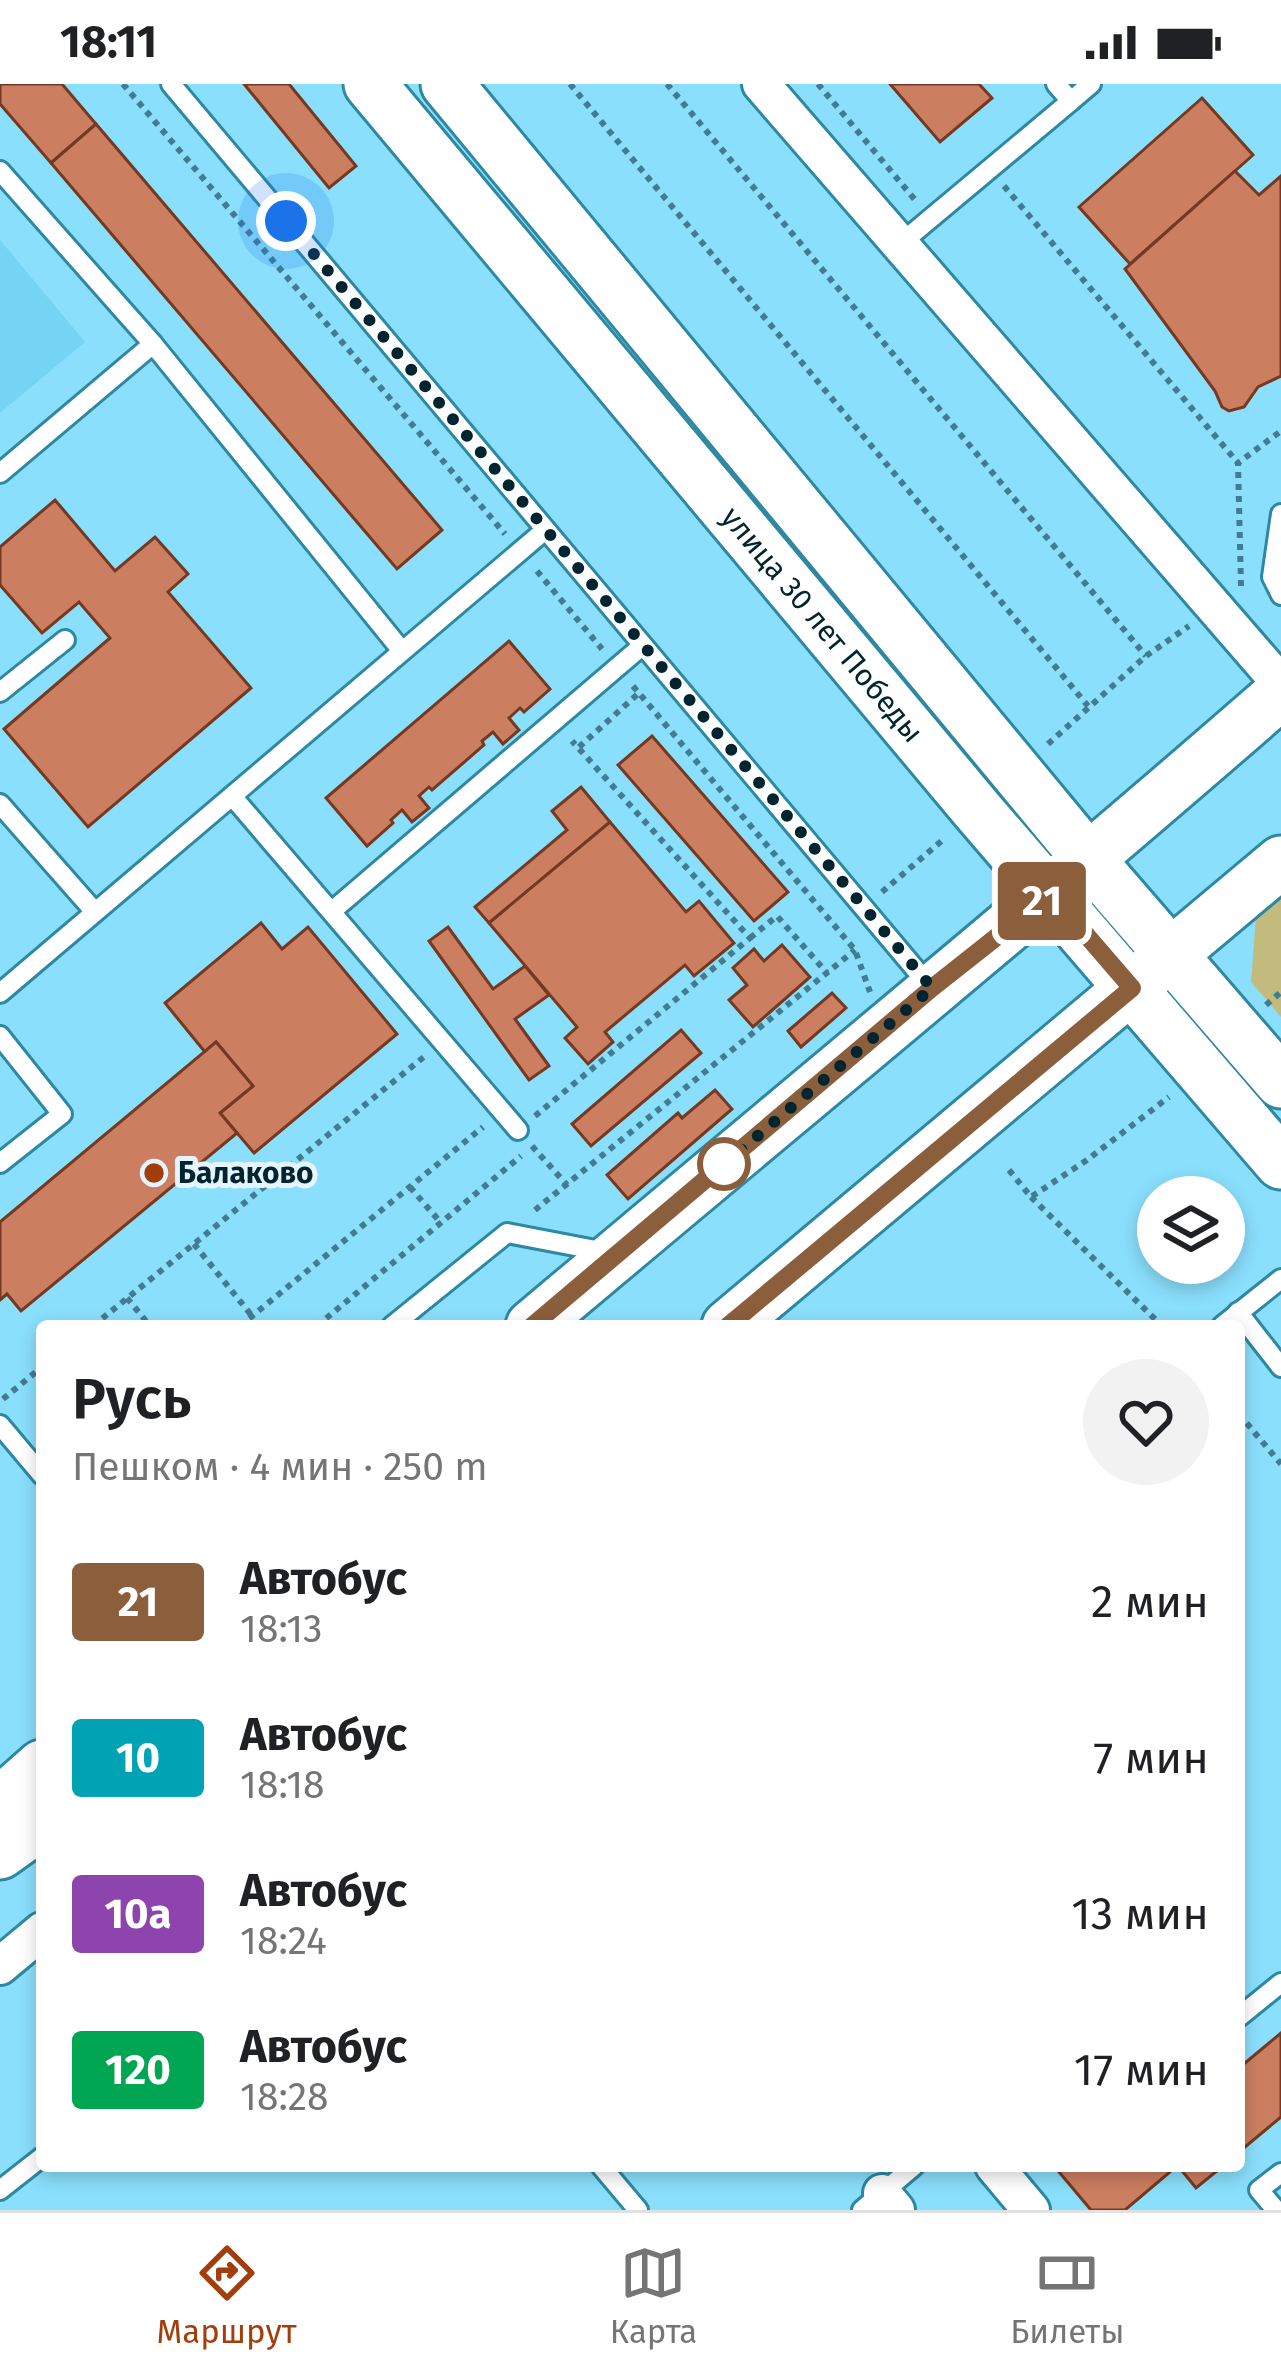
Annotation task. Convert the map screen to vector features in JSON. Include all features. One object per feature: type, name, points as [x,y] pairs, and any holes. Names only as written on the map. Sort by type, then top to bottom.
[{"type":"main road","name":"улица 30 лет Победы","points":[[370,84],[978,811],[1070,877],[1132,988],[1281,1162]]},
{"type":"main road","points":[[447,84],[1017,773],[1070,877],[1172,954],[1281,1082]]},
{"type":"main road","points":[[539,1320],[1070,877],[1281,693]]},
{"type":"main road","points":[[735,1320],[1281,862]]},
{"type":"main road","points":[[0,1803],[36,1771]]},
{"type":"main road","points":[[0,1853],[36,1827]]},
{"type":"street","points":[[760,84],[1281,684]]},
{"type":"street","points":[[0,1966],[36,1935]]},
{"type":"street","points":[[999,2172],[1031,2210]]},
{"type":"lane","points":[[171,84],[932,988]]},
{"type":"lane","points":[[1057,84],[1071,101]]},
{"type":"lane","points":[[899,244],[1091,84]]},
{"type":"lane","points":[[0,171],[153,344],[402,651]]},
{"type":"lane","points":[[0,473],[153,344]]},
{"type":"lane","points":[[1281,514],[1272,577],[1281,596]]},
{"type":"lane","points":[[0,993],[544,531]]},
{"type":"lane","points":[[0,692],[65,640]]},
{"type":"lane","points":[[332,911],[642,646]]},
{"type":"lane","points":[[232,796],[518,1130]]},
{"type":"lane","points":[[0,803],[95,913]]},
{"type":"lane","points":[[0,1036],[62,1114],[0,1163]]},
{"type":"lane","points":[[399,1320],[507,1233],[617,1255]]},
{"type":"lane","points":[[1229,1320],[1281,1279]]},
{"type":"lane","points":[[1238,1312],[1244,1320]]},
{"type":"lane","points":[[1245,1321],[1281,1367]]},
{"type":"lane","points":[[0,1425],[36,1468]]},
{"type":"lane","points":[[1245,2012],[1281,1983]]},
{"type":"lane","points":[[0,2191],[36,2162]]},
{"type":"lane","points":[[606,2172],[638,2210]]},
{"type":"lane","points":[[880,2204],[909,2172]]},
{"type":"lane","points":[[1276,2210],[1259,2190],[1281,2173]]},
{"type":"path","points":[[570,84],[1088,706]]},
{"type":"path","points":[[668,84],[1146,656]]},
{"type":"path","points":[[818,84],[931,219]]},
{"type":"path","points":[[990,169],[1238,464],[1241,589],[1146,656],[1017,773]]},
{"type":"path","points":[[1238,464],[1281,431]]},
{"type":"path","points":[[578,748],[639,693]]},
{"type":"path","points":[[553,721],[750,938]]},
{"type":"path","points":[[507,1233],[855,950],[864,908],[978,811]]},
{"type":"path","points":[[567,1185],[518,1130],[750,938],[777,916],[827,973]]},
{"type":"path","points":[[100,1320],[443,1042]]},
{"type":"path","points":[[248,1320],[502,1112]]},
{"type":"path","points":[[324,1320],[533,1147]]},
{"type":"path","points":[[1031,1197],[1087,1160]]},
{"type":"path","points":[[1009,1170],[1156,1320]]},
{"type":"path","points":[[410,1187],[441,1222]]},
{"type":"path","points":[[194,1244],[253,1316]]},
{"type":"path","points":[[127,1298],[144,1320]]},
{"type":"path","points":[[0,1402],[36,1372]]},
{"type":"path","points":[[1245,1421],[1281,1464]]},
{"type":"shaded area","points":[[0,240],[85,342],[0,413]]},
{"type":"shaded area","points":[[1281,896],[1281,1017],[1251,982],[1256,917]]},
{"type":"building","points":[[0,84],[62,84],[96,124],[51,163],[0,104]]},
{"type":"building","points":[[244,84],[289,84],[356,166],[329,188]]},
{"type":"building","points":[[890,84],[979,84],[992,98],[940,142]]},
{"type":"building","points":[[1202,98],[1253,155],[1130,264],[1079,207]]},
{"type":"building","points":[[96,124],[442,530],[397,569],[51,163]]},
{"type":"building","points":[[1235,171],[1259,195],[1281,176],[1281,376],[1258,387],[1244,407],[1229,411],[1125,269]]},
{"type":"building","points":[[55,500],[115,571],[155,537],[188,574],[168,592],[251,688],[88,827],[4,729],[110,638],[79,602],[42,633],[0,585],[0,547]]},
{"type":"building","points":[[509,641],[550,689],[524,712],[520,708],[509,718],[519,730],[503,744],[493,732],[432,790],[429,787],[419,796],[429,808],[412,822],[402,810],[367,846],[326,798]]},
{"type":"building","points":[[652,736],[788,892],[754,921],[618,765]]},
{"type":"building","points":[[581,787],[610,822],[489,923],[475,907],[567,830],[552,811]]},
{"type":"building","points":[[610,822],[686,912],[699,901],[734,943],[694,976],[685,965],[605,1032],[613,1042],[588,1064],[565,1038],[577,1027],[489,923]]},
{"type":"building","points":[[261,923],[282,949],[308,927],[397,1034],[254,1153],[220,1113],[253,1086],[216,1042],[205,1052],[165,1003]]},
{"type":"building","points":[[448,927],[493,989],[525,966],[549,995],[515,1019],[549,1066],[529,1080],[429,941]]},
{"type":"building","points":[[782,945],[810,977],[753,1027],[729,1000],[747,985],[733,968],[754,949],[764,961]]},
{"type":"building","points":[[832,993],[846,1008],[801,1047],[788,1031]]},
{"type":"building","points":[[681,1030],[701,1053],[591,1146],[572,1124]]},
{"type":"building","points":[[216,1042],[253,1086],[220,1113],[237,1133],[21,1311],[7,1294],[0,1300],[0,1222]]},
{"type":"building","points":[[715,1090],[732,1109],[628,1199],[607,1175],[678,1113],[682,1118]]},
{"type":"building","points":[[1281,2033],[1281,2117],[1245,2147],[1245,2063]]},
{"type":"building","points":[[1059,2172],[1170,2172],[1125,2210],[1091,2210]]},
{"type":"building","points":[[1183,2172],[1216,2172],[1196,2188]]},
{"type":"bus line","name":"21","points":[[539,1320],[932,988],[1051,894],[1132,988],[735,1320]]},
{"type":"place","name":"Балаково","points":[[154,1173]]},
{"type":"route","points":[[286,221],[932,988],[721,1167],[724,1164]]}]
